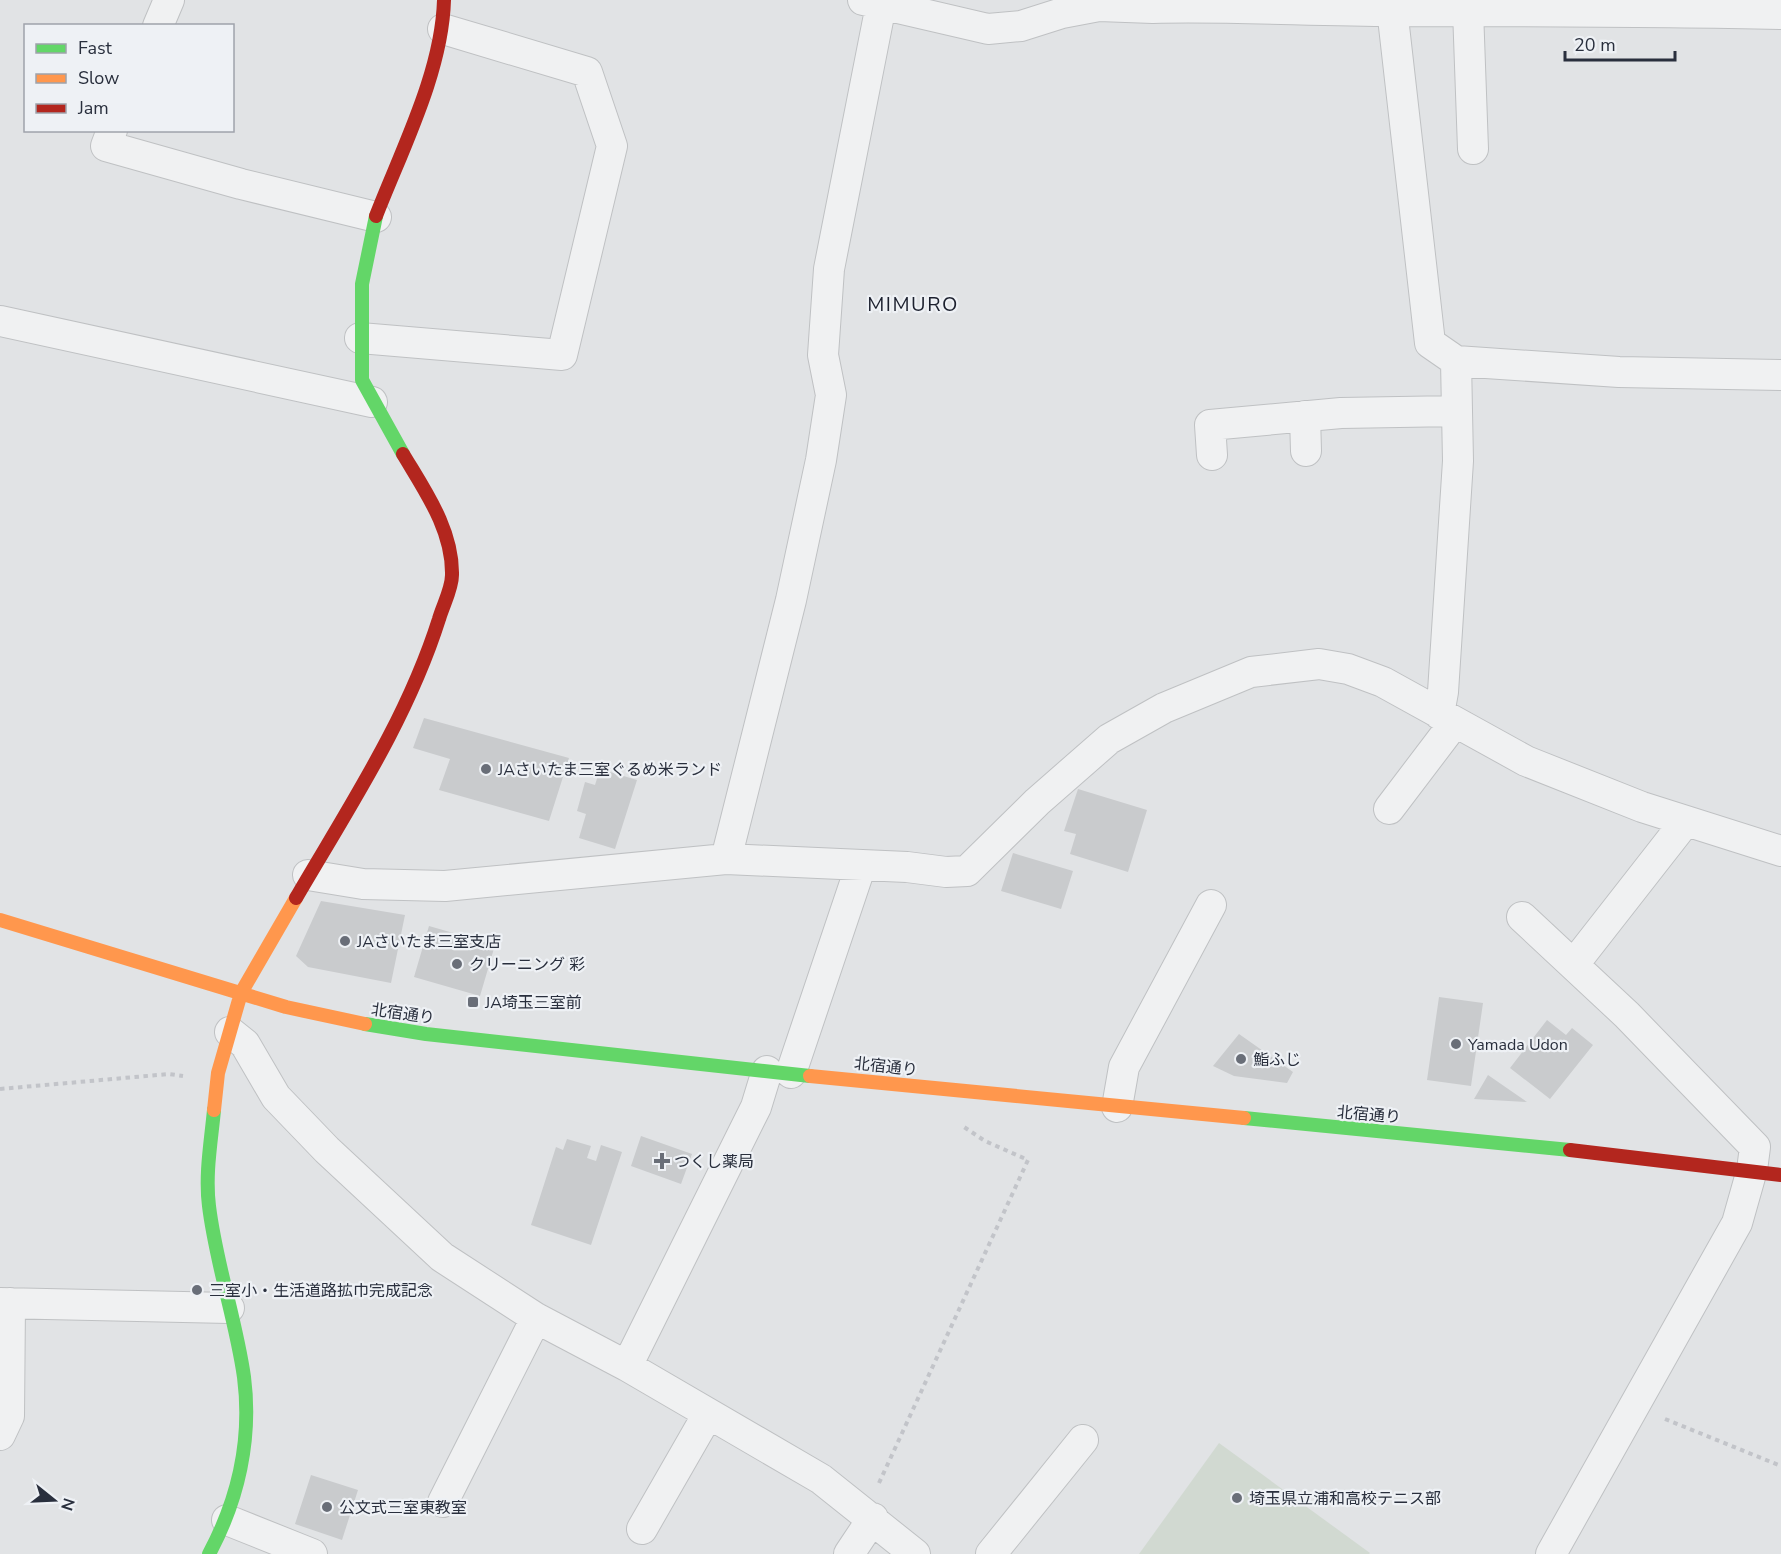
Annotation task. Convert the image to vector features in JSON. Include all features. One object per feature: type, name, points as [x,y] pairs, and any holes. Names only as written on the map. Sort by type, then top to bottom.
[{"type":"street","points":[[159,24],[169,0]]},
{"type":"street","points":[[209,1554],[227,1520],[243,1461],[245,1428],[244,1378],[209,1206],[208,1167],[216,1084],[241,993],[399,722],[429,647],[452,576],[446,536],[436,509],[372,402],[362,380],[360,338],[362,284],[376,217],[429,78],[443,29],[444,0]]},
{"type":"street","points":[[726,860],[791,600],[821,460],[831,395],[823,355],[830,269],[872,2],[988,29],[1021,26],[1099,6],[1153,4],[1228,3],[1468,10],[1781,14]]},
{"type":"street","points":[[1391,6],[1430,343],[1456,361],[1596,371],[1781,375]]},
{"type":"street","points":[[1468,10],[1473,149]]},
{"type":"street","points":[[360,338],[562,355],[612,146],[587,72],[443,29]]},
{"type":"street","points":[[111,132],[106,146],[241,184],[376,217]]},
{"type":"street","points":[[0,321],[372,402]]},
{"type":"street","points":[[1389,809],[1447,718],[1443,692],[1458,461],[1456,361]]},
{"type":"street","points":[[1212,455],[1210,425],[1341,413],[1457,411]]},
{"type":"street","points":[[1305,416],[1306,451]]},
{"type":"street","points":[[308,875],[363,884],[434,886],[726,860],[861,865],[946,872],[967,871],[1037,802],[1109,740],[1164,708],[1251,672],[1319,664],[1348,669],[1383,682],[1526,761],[1685,822],[1781,851]]},
{"type":"street","points":[[1575,964],[1685,822]]},
{"type":"street","points":[[627,1366],[756,1107],[779,1072],[861,865]]},
{"type":"street","points":[[1117,1107],[1124,1067],[1211,905]]},
{"type":"street","points":[[1522,916],[1575,964],[1755,1147],[1752,1170],[1737,1223],[1551,1554]]},
{"type":"street","name":"北宿通り","points":[[0,920],[319,1015],[426,1034],[1117,1107],[1448,1138],[1781,1175]]},
{"type":"street","points":[[230,1032],[245,1044],[276,1097],[411,1230],[460,1270],[536,1318],[627,1366],[821,1479],[915,1554]]},
{"type":"street","points":[[0,1435],[9,1416],[5,1303],[229,1308]]},
{"type":"street","points":[[443,1502],[536,1318]]},
{"type":"street","points":[[642,1529],[708,1414]]},
{"type":"street","points":[[991,1554],[1083,1440]]},
{"type":"street","points":[[849,1554],[868,1515]]},
{"type":"street","points":[[227,1520],[312,1554]]},
{"type":"path","points":[[0,1089],[169,1074],[216,1084]]},
{"type":"path","points":[[868,1515],[880,1482],[932,1374],[1028,1160],[986,1141],[957,1121]]},
{"type":"path","points":[[1634,1405],[1781,1466]]},
{"type":"shaded area","name":"埼玉県立浦和高校テニス部","points":[[1219,1443],[1370,1553],[1139,1554]]},
{"type":"building","points":[[424,718],[569,758],[549,821],[439,790],[450,759],[413,748]]},
{"type":"building","points":[[600,769],[637,780],[615,849],[579,838],[586,814],[577,811],[585,782],[595,785]]},
{"type":"building","points":[[1078,789],[1147,810],[1128,872],[1070,854],[1076,834],[1064,831]]},
{"type":"building","points":[[1013,853],[1073,871],[1061,909],[1001,891]]},
{"type":"building","points":[[321,901],[405,915],[391,983],[308,967],[296,956]]},
{"type":"building","points":[[429,926],[495,945],[480,996],[414,977]]},
{"type":"building","points":[[1439,997],[1483,1003],[1471,1086],[1427,1080]]},
{"type":"building","points":[[1547,1020],[1566,1035],[1572,1028],[1593,1045],[1550,1099],[1510,1068]]},
{"type":"building","points":[[1239,1034],[1293,1072],[1287,1083],[1234,1076],[1213,1066]]},
{"type":"building","points":[[1488,1075],[1527,1102],[1474,1099]]},
{"type":"building","points":[[641,1136],[692,1154],[681,1184],[631,1166]]},
{"type":"building","points":[[567,1139],[591,1146],[587,1158],[596,1161],[601,1145],[622,1152],[591,1245],[531,1225],[556,1147],[563,1150]]},
{"type":"building","name":"公文式三室東教室","points":[[311,1475],[358,1490],[342,1540],[295,1524]]},
{"type":"traffic: fast","points":[[376,216],[362,284],[362,380],[403,454]]},
{"type":"traffic: fast","points":[[365,1024],[426,1034],[810,1076]]},
{"type":"traffic: fast","points":[[209,1554],[235,1491],[246,1423],[244,1377],[209,1206],[208,1170],[214,1110]]},
{"type":"traffic: fast","points":[[1244,1118],[1570,1150]]},
{"type":"traffic: slow","points":[[214,1110],[218,1073],[241,993],[296,898]]},
{"type":"traffic: slow","points":[[0,920],[286,1007],[365,1024]]},
{"type":"traffic: slow","points":[[810,1076],[1244,1118]]},
{"type":"traffic: jam","points":[[376,216],[428,82],[442,27],[444,0]]},
{"type":"traffic: jam","points":[[296,898],[394,728],[426,656],[451,586],[451,558],[443,527],[403,454]]},
{"type":"traffic: jam","points":[[1570,1150],[1781,1175]]},
{"type":"place","name":"JAさいたま三室ぐるめ米ランド","points":[[486,769]]},
{"type":"place","name":"JAさいたま三室支店","points":[[345,941]]},
{"type":"place","name":"クリーニング 彩","points":[[457,964]]},
{"type":"place","name":"JA埼玉三室前","points":[[473,1002]]},
{"type":"place","name":"Yamada Udon","points":[[1456,1044]]},
{"type":"place","name":"鮨ふじ","points":[[1241,1059]]},
{"type":"place","name":"つくし薬局","points":[[662,1161]]},
{"type":"place","name":"三室小・生活道路拡巾完成記念","points":[[197,1290]]},
{"type":"place","name":"埼玉県立浦和高校テニス部","points":[[1237,1498]]},
{"type":"place","name":"公文式三室東教室","points":[[327,1507]]},
{"type":"district","name":"MIMURO","points":[[913,304]]}]
